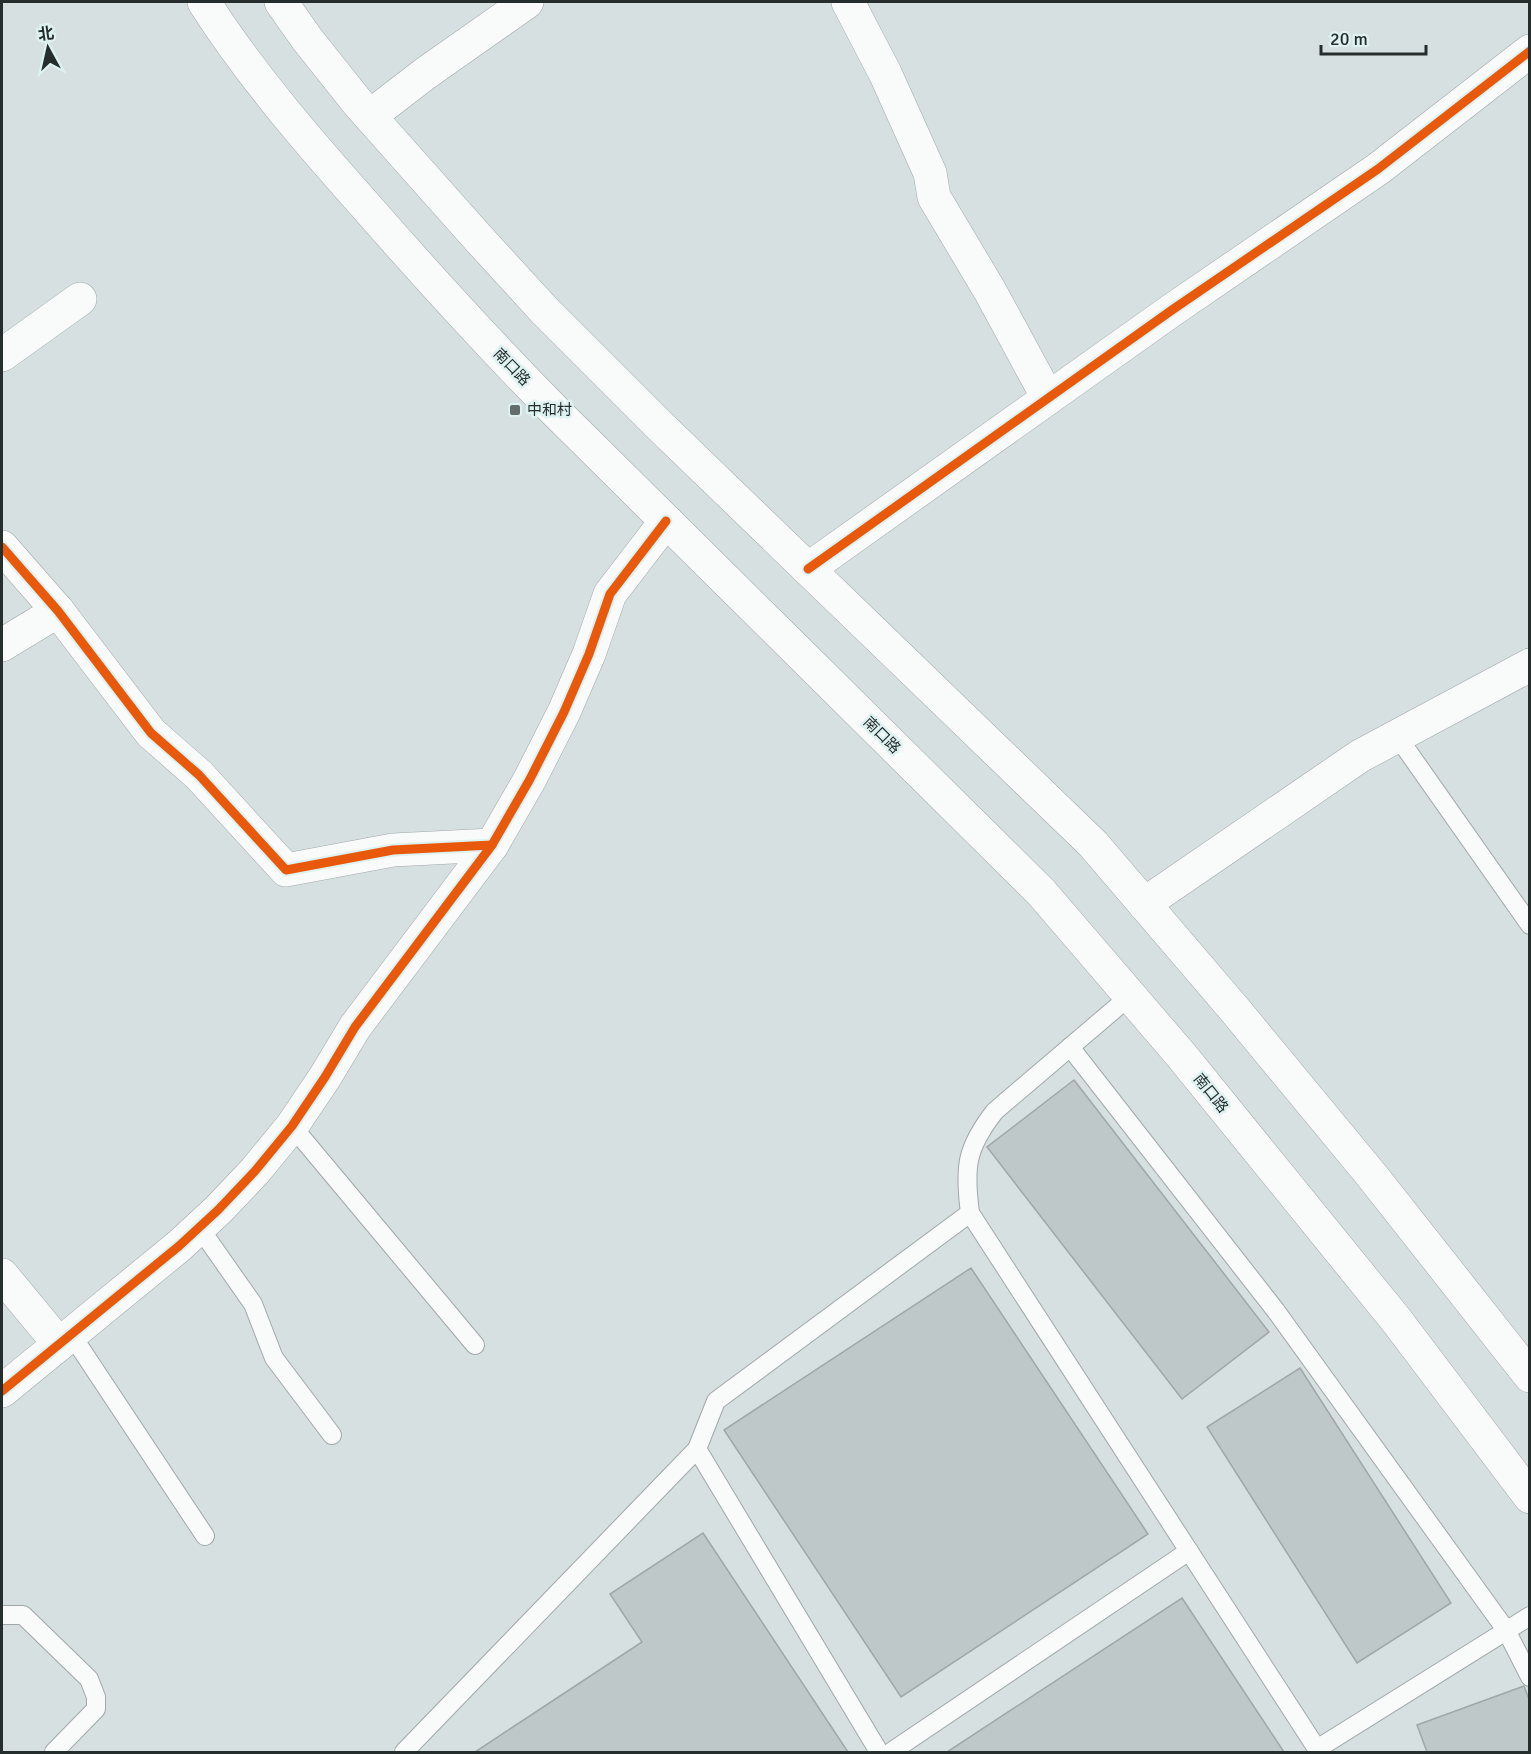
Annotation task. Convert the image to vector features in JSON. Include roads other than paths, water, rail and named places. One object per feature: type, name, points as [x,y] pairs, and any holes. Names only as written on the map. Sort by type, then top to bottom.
[{"type":"street","name":"南口路","points":[[204,2],[257,76],[310,143],[430,280],[555,411],[1041,892],[1181,1055],[1397,1321],[1530,1497]]},
{"type":"street","points":[[280,2],[370,116],[544,310],[643,409],[1092,844],[1373,1177],[1530,1376]]},
{"type":"street","points":[[370,116],[426,73],[527,2]]},
{"type":"street","points":[[848,2],[885,73],[930,172],[934,197],[990,291],[1048,398]]},
{"type":"street","points":[[808,569],[1172,310],[1378,169],[1530,51]]},
{"type":"street","points":[[2,355],[80,299]]},
{"type":"street","points":[[2,1391],[179,1246],[255,1171],[292,1126],[355,1027],[492,844],[530,779],[564,712],[589,654],[610,594],[666,521]]},
{"type":"street","points":[[2,547],[58,611],[151,733],[199,775],[286,870],[393,850],[492,844]]},
{"type":"street","points":[[2,645],[58,611]]},
{"type":"street","points":[[1144,904],[1360,756],[1530,665]]},
{"type":"street","points":[[2,1275],[65,1339]]},
{"type":"lane","points":[[1397,736],[1530,925]]},
{"type":"lane","points":[[1130,996],[995,1111],[980,1130],[970,1152],[966,1180],[970,1213],[1318,1751],[1530,1616]]},
{"type":"lane","points":[[1070,1047],[1276,1311],[1506,1630],[1530,1677]]},
{"type":"lane","points":[[292,1126],[475,1345]]},
{"type":"lane","points":[[404,1752],[697,1449],[716,1401],[970,1213]]},
{"type":"lane","points":[[199,1227],[253,1304],[274,1358],[332,1435]]},
{"type":"lane","points":[[65,1339],[205,1536]]},
{"type":"lane","points":[[697,1449],[879,1752]]},
{"type":"lane","points":[[891,1752],[1189,1551]]},
{"type":"lane","points":[[2,1615],[23,1615],[89,1679],[96,1697],[96,1710],[54,1752]]},
{"type":"place","name":"中和村","points":[[515,410]]}]
